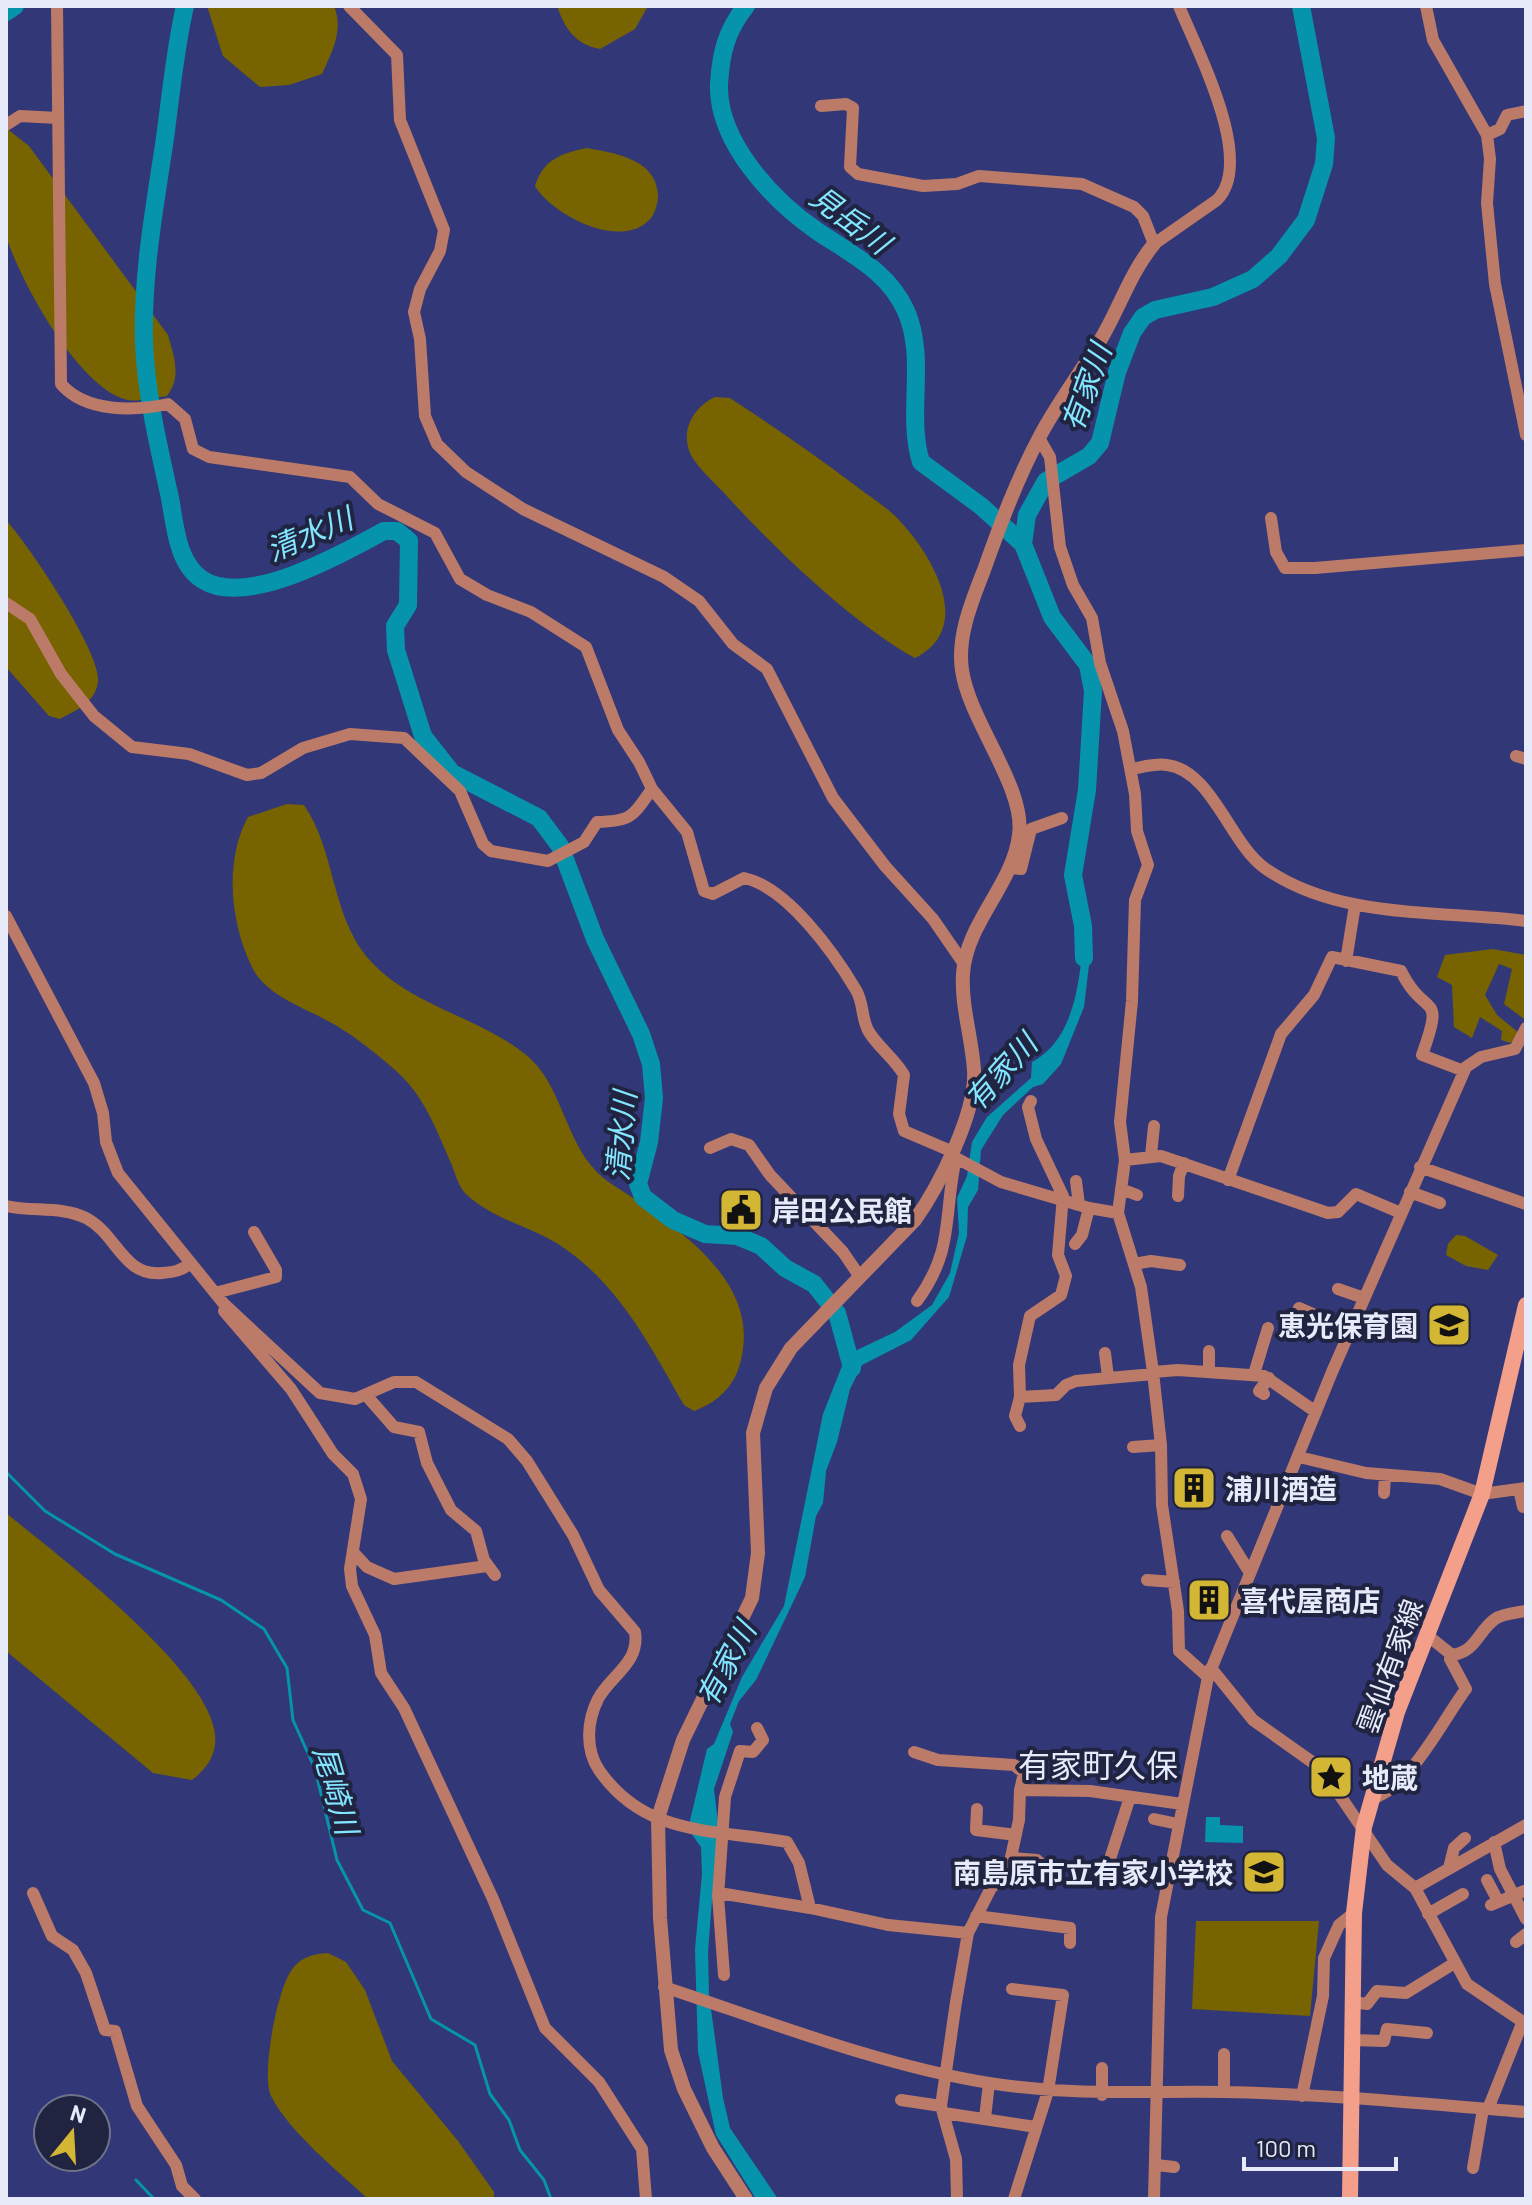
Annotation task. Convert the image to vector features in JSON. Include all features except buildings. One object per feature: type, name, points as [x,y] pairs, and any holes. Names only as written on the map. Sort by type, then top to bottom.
[{"type":"main road","name":"雲仙有家線","points":[[1350,2199],[1354,1913],[1364,1827],[1397,1712],[1482,1494],[1526,1305]]},
{"type":"street","points":[[57,6],[59,378],[65,389],[101,405],[147,409],[168,404],[185,419],[193,449],[199,453],[350,477],[378,504],[435,533],[460,579],[569,633],[586,647],[594,662],[618,730],[652,789],[687,832],[704,891],[713,894],[744,878],[766,885],[794,908],[856,991],[866,1027],[883,1053],[904,1075],[899,1114],[904,1131],[956,1156],[986,1176],[1084,1206],[1118,1213]]},
{"type":"street","points":[[349,6],[397,55],[400,120],[444,230],[440,251],[420,289],[414,312],[420,339],[425,416],[437,444],[466,472],[523,509],[664,577],[699,601],[733,644],[767,669],[833,798],[876,855],[933,919],[964,964]]},
{"type":"street","points":[[917,1301],[934,1275],[948,1238],[948,1190],[975,1075],[963,987],[964,964],[972,940],[1010,868],[1020,833],[1015,800],[972,706],[962,668],[969,611],[1007,507],[1039,438],[1102,337],[1136,268],[1154,244],[1217,200],[1225,192],[1232,175],[1227,134],[1179,6]]},
{"type":"street","points":[[1426,6],[1433,40],[1487,135],[1490,159],[1487,203],[1495,284],[1526,435]]},
{"type":"street","points":[[821,106],[846,104],[853,108],[850,167],[858,174],[923,186],[951,185],[979,176],[1082,184],[1134,207],[1143,216],[1154,244]]},
{"type":"street","points":[[1487,135],[1500,129],[1507,115],[1526,111]]},
{"type":"street","points":[[6,125],[20,116],[58,118]]},
{"type":"street","points":[[1039,438],[1050,457],[1060,547],[1073,585],[1094,627],[1100,663],[1123,731],[1131,769],[1137,831],[1148,865],[1135,900],[1132,1001],[1120,1122],[1125,1160],[1118,1213],[1141,1287],[1153,1373],[1161,1445],[1162,1505],[1174,1582],[1179,1651],[1210,1672],[1253,1720],[1322,1769],[1387,1865],[1415,1888],[1453,1964],[1473,1990],[1495,2000],[1524,2023],[1485,2109],[1473,2168]]},
{"type":"street","points":[[1271,518],[1276,552],[1285,568],[1526,550]]},
{"type":"street","points":[[6,603],[30,619],[61,674],[94,716],[132,747],[189,754],[247,775],[261,773],[303,748],[350,734],[404,738],[460,791],[483,844],[504,856],[548,861],[568,852],[584,842],[597,822],[624,821],[632,816],[652,789]]},
{"type":"street","points":[[1131,769],[1164,764],[1183,771],[1208,793],[1249,854],[1263,868],[1300,890],[1355,905],[1526,921]]},
{"type":"street","points":[[1010,868],[1021,869],[1031,829],[1062,818]]},
{"type":"street","points":[[1346,961],[1355,905]]},
{"type":"street","points":[[6,916],[94,1083],[103,1113],[106,1142],[118,1173],[220,1298],[320,1393],[342,1399],[366,1395],[394,1382],[416,1382],[508,1439],[527,1461],[589,1563],[599,1590],[635,1632],[637,1643],[630,1662],[604,1688],[589,1723],[589,1743],[595,1764],[610,1786],[631,1806],[681,1826],[787,1842],[796,1855],[810,1908]]},
{"type":"street","points":[[1228,1180],[1281,1034],[1314,995],[1327,961],[1332,957],[1401,971],[1409,986],[1434,1010],[1435,1020],[1422,1055],[1464,1071]]},
{"type":"street","points":[[1154,2199],[1161,1917],[1210,1672],[1350,1330],[1464,1071],[1481,1057],[1515,1049],[1526,1028]]},
{"type":"street","points":[[1020,1426],[1015,1416],[1020,1397],[1019,1365],[1030,1316],[1061,1295],[1066,1276],[1058,1255],[1063,1200],[1035,1135],[1028,1107],[1031,1101]]},
{"type":"street","points":[[1151,1155],[1154,1126]]},
{"type":"street","points":[[710,1148],[731,1139],[749,1145],[770,1175],[843,1252],[860,1277]]},
{"type":"street","points":[[1125,1160],[1151,1155],[1190,1160],[1228,1180],[1328,1213],[1338,1212],[1356,1194],[1401,1213]]},
{"type":"street","points":[[746,2199],[713,2148],[684,2089],[671,2050],[670,1989],[658,1818],[683,1740],[752,1598],[758,1553],[752,1456],[758,1411],[776,1369],[815,1322],[915,1220],[956,1156]]},
{"type":"street","points":[[1178,1196],[1179,1176],[1190,1160]]},
{"type":"street","points":[[1420,1167],[1526,1204]]},
{"type":"street","points":[[1075,1244],[1082,1235],[1084,1206],[1076,1181]]},
{"type":"street","points":[[1121,1189],[1137,1195]]},
{"type":"street","points":[[1410,1192],[1440,1203]]},
{"type":"street","points":[[6,1206],[60,1210],[86,1218],[108,1234],[130,1265],[146,1274],[175,1272],[191,1263]]},
{"type":"street","points":[[1130,1251],[1134,1242],[1131,1231]]},
{"type":"street","points":[[220,1298],[276,1277],[276,1270],[254,1232]]},
{"type":"street","points":[[1134,1264],[1151,1261],[1180,1265]]},
{"type":"street","points":[[1338,1289],[1364,1298]]},
{"type":"street","points":[[220,1298],[228,1318],[291,1389],[333,1454],[353,1474],[361,1499],[353,1552],[352,1586],[375,1635],[381,1673],[404,1708],[481,1873],[545,2028],[599,2082],[642,2149],[646,2199]]},
{"type":"street","points":[[1299,1308],[1350,1330]]},
{"type":"street","points":[[1254,1374],[1268,1328]]},
{"type":"street","points":[[1209,1351],[1209,1372]]},
{"type":"street","points":[[1105,1353],[1108,1377]]},
{"type":"street","points":[[1020,1397],[1046,1398],[1056,1395],[1069,1382],[1108,1377],[1153,1373],[1254,1374],[1269,1378],[1316,1412]]},
{"type":"street","points":[[1264,1394],[1259,1391],[1269,1378]]},
{"type":"street","points":[[353,1552],[367,1567],[394,1579],[491,1570],[476,1531],[451,1510],[427,1463],[419,1432],[394,1427],[366,1395]]},
{"type":"street","points":[[1133,1447],[1161,1445]]},
{"type":"street","points":[[1299,1457],[1385,1475],[1440,1479],[1482,1494],[1522,1488],[1523,1507]]},
{"type":"street","points":[[1384,1493],[1385,1475]]},
{"type":"street","points":[[1227,1536],[1250,1573]]},
{"type":"street","points":[[1147,1580],[1174,1582]]},
{"type":"street","points":[[1452,1655],[1474,1645],[1496,1619],[1526,1611]]},
{"type":"street","points":[[1427,1635],[1452,1655]]},
{"type":"street","points":[[1370,1799],[1383,1795],[1411,1771],[1417,1757],[1429,1746],[1466,1689],[1450,1659],[1452,1655]]},
{"type":"street","points":[[724,1975],[719,1893],[725,1797],[740,1751],[753,1752],[760,1734],[778,1742]]},
{"type":"street","points":[[914,1752],[938,1760],[1014,1765],[1024,1773],[1008,1871],[991,1888],[968,1933],[945,2075],[942,2109],[956,2159],[957,2199]]},
{"type":"street","points":[[1020,1790],[1090,1791],[1182,1804]]},
{"type":"street","points":[[1110,1859],[1130,1797]]},
{"type":"street","points":[[977,1809],[976,1830],[1016,1835]]},
{"type":"street","points":[[1154,1819],[1178,1824]]},
{"type":"street","points":[[1415,1888],[1526,1825]]},
{"type":"street","points":[[1449,1868],[1454,1848],[1465,1838]]},
{"type":"street","points":[[1494,1842],[1500,1869],[1518,1893],[1526,1919]]},
{"type":"street","points":[[1011,1858],[1037,1860],[1042,1865]]},
{"type":"street","points":[[1505,1875],[1488,1883],[1494,1903],[1518,1893]]},
{"type":"street","points":[[33,1893],[52,1936],[73,1950],[86,1973],[105,2030],[115,2031],[137,2106],[176,2165],[182,2186],[195,2199]]},
{"type":"street","points":[[719,1893],[888,1925],[968,1933]]},
{"type":"street","points":[[1428,1914],[1463,1894]]},
{"type":"street","points":[[1302,2096],[1323,1996],[1324,1958],[1339,1925],[1354,1913]]},
{"type":"street","points":[[976,1916],[1070,1928],[1070,1943]]},
{"type":"street","points":[[1353,2002],[1367,2004],[1377,1991],[1406,1993],[1453,1964]]},
{"type":"street","points":[[670,1989],[945,2075],[989,2083],[1102,2095],[1224,2092],[1351,2097],[1526,2112]]},
{"type":"street","points":[[1012,1989],[1063,1995],[1048,2091],[1014,2199]]},
{"type":"street","points":[[1352,2040],[1384,2041],[1387,2029],[1427,2033]]},
{"type":"street","points":[[1224,2054],[1224,2092]]},
{"type":"street","points":[[1102,2068],[1102,2095]]},
{"type":"street","points":[[985,2118],[989,2083]]},
{"type":"street","points":[[901,2100],[1036,2127]]},
{"type":"street","points":[[1156,2165],[1174,2167]]},
{"type":"shaded area","points":[[207,6],[334,6],[337,32],[322,74],[289,85],[260,87],[223,56]]},
{"type":"shaded area","points":[[557,6],[648,6],[635,29],[600,49],[591,47],[572,34]]},
{"type":"shaded area","points":[[6,128],[29,146],[168,335],[175,374],[167,396],[129,400],[106,390],[70,354],[38,305],[14,258],[5,230]]},
{"type":"shaded area","points":[[587,148],[632,160],[650,173],[656,183],[657,204],[651,218],[639,228],[623,231],[589,226],[556,208],[535,186],[538,177],[554,159]]},
{"type":"shaded area","points":[[715,397],[730,398],[762,419],[841,474],[899,520],[924,553],[942,591],[945,611],[943,629],[933,645],[915,658],[866,626],[790,560],[703,472],[688,448],[688,430],[694,414]]},
{"type":"shaded area","points":[[6,520],[61,599],[96,668],[98,682],[93,695],[84,705],[60,719],[49,716],[6,667]]},
{"type":"shaded area","points":[[287,804],[304,805],[314,823],[346,920],[366,956],[402,987],[485,1029],[525,1054],[547,1080],[577,1144],[597,1172],[676,1229],[714,1264],[739,1306],[744,1329],[740,1365],[726,1390],[712,1402],[694,1411],[684,1405],[631,1317],[579,1259],[547,1238],[488,1210],[467,1195],[459,1184],[428,1113],[414,1090],[395,1070],[345,1031],[279,996],[260,979],[245,951],[235,913],[235,853],[248,817]]},
{"type":"shaded area","points":[[1085,923],[1089,965],[1084,1007],[1061,1064],[1043,1084],[1033,1087],[1003,1115],[981,1150],[978,1190],[968,1207],[967,1236],[949,1297],[911,1340],[862,1365],[850,1389],[837,1442],[826,1471],[823,1503],[816,1516],[805,1577],[756,1680],[739,1701],[730,1724],[733,1732],[714,1789],[718,1823],[708,1952],[709,1994],[730,2128],[778,2199],[756,2199],[716,2135],[698,2052],[695,1949],[702,1874],[701,1847],[688,1829],[707,1749],[714,1744],[742,1677],[784,1606],[823,1414],[842,1366],[855,1351],[895,1332],[932,1305],[950,1273],[959,1233],[957,1198],[967,1176],[972,1142],[987,1117],[1031,1078],[1032,1062],[1048,1051],[1068,1019],[1078,981]]},
{"type":"shaded area","points":[[1493,949],[1526,955],[1524,1019],[1504,1004],[1512,969],[1499,964],[1485,995],[1497,1015],[1519,1033],[1511,1043],[1501,1040],[1502,1031],[1480,1017],[1472,1038],[1454,1027],[1452,985],[1437,977],[1445,955]]},
{"type":"shaded area","points":[[1456,1235],[1465,1236],[1498,1255],[1488,1270],[1466,1266],[1446,1255],[1448,1244]]},
{"type":"shaded area","points":[[6,1513],[125,1612],[183,1673],[203,1702],[215,1736],[214,1751],[208,1764],[192,1780],[153,1773],[6,1651]]},
{"type":"shaded area","points":[[1206,1817],[1220,1817],[1220,1825],[1243,1826],[1243,1843],[1205,1842]]},
{"type":"shaded area","points":[[1196,1921],[1319,1921],[1310,2016],[1192,2009]]},
{"type":"shaded area","points":[[328,1953],[346,1962],[365,1990],[392,2061],[458,2141],[494,2192],[494,2199],[368,2199],[315,2151],[279,2110],[271,2096],[268,2070],[272,2033],[281,1996],[298,1962],[312,1955]]},
{"type":"waterway","name":"清水川","points":[[6,12],[15,6]]},
{"type":"waterway","name":"清水川","points":[[185,6],[150,240],[144,317],[150,401],[182,554],[194,573],[203,580],[222,587],[244,587],[269,583],[321,564],[384,531],[397,531],[409,541],[408,605],[395,626],[396,650],[423,736],[452,773],[539,818],[560,846],[595,939],[641,1034],[651,1064],[654,1098],[649,1142],[638,1184],[643,1197],[673,1220],[705,1234],[737,1236],[761,1246],[785,1268],[814,1284],[837,1313],[852,1368]]},
{"type":"waterway","name":"見岳川","points":[[746,6],[726,43],[719,84],[727,127],[737,147],[782,203],[868,265],[898,297],[906,311],[915,348],[915,425],[921,462],[981,506],[1023,544]]},
{"type":"waterway","name":"有家川","points":[[1084,958],[1083,926],[1073,875],[1087,790],[1093,691],[1088,665],[1052,617],[1023,544],[1027,515],[1046,481],[1089,456],[1100,443],[1117,372],[1132,333],[1143,317],[1155,310],[1213,297],[1253,279],[1279,256],[1306,220],[1324,164],[1326,138],[1301,6]]},
{"type":"waterway","name":"尾崎川","points":[[6,1472],[45,1511],[115,1554],[221,1600],[264,1629],[287,1668],[293,1720],[315,1769],[337,1860],[363,1910],[390,1923],[431,2019],[475,2045],[490,2094],[509,2120],[520,2150],[544,2180],[551,2199]]},
{"type":"waterway","points":[[136,2180],[154,2199]]},
{"type":"place","name":"岸田公民館","points":[[741,1210]]},
{"type":"place","name":"恵光保育園","points":[[1449,1325]]},
{"type":"place","name":"浦川酒造","points":[[1194,1488]]},
{"type":"place","name":"喜代屋商店","points":[[1209,1600]]},
{"type":"place","name":"地蔵","points":[[1331,1777]]},
{"type":"place","name":"南島原市立有家小学校","points":[[1264,1872]]},
{"type":"district","name":"有家町久保","points":[[1098,1764]]}]
